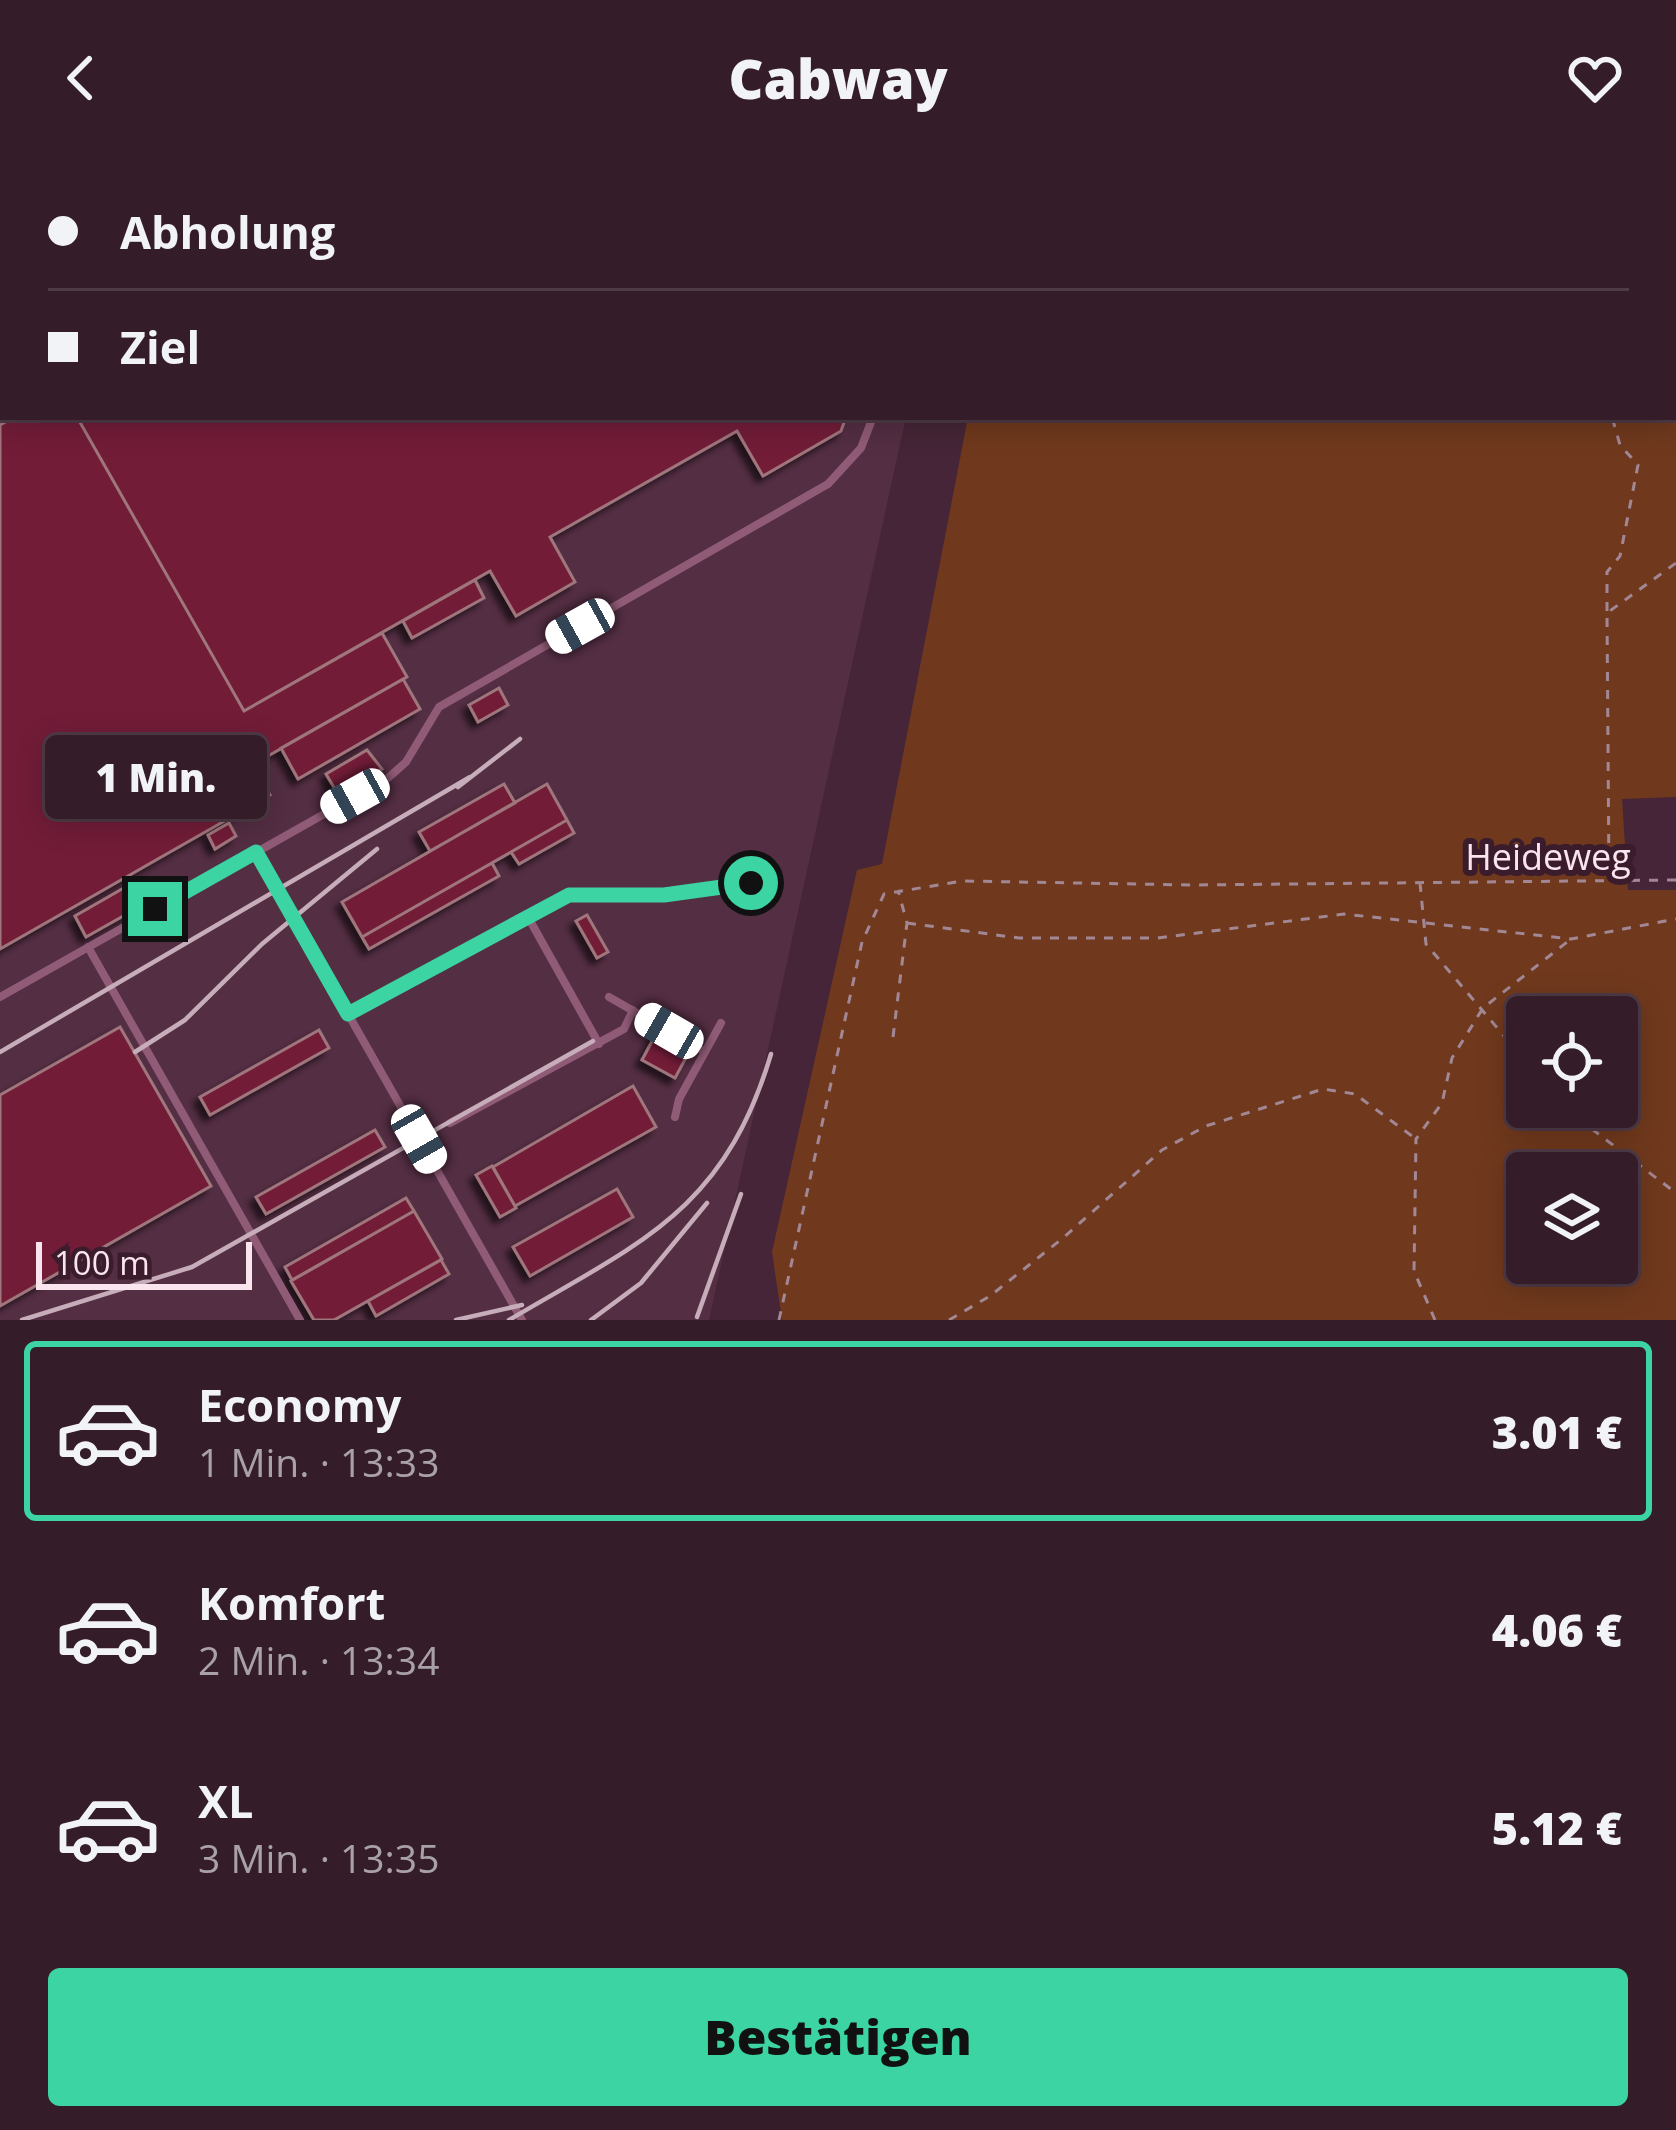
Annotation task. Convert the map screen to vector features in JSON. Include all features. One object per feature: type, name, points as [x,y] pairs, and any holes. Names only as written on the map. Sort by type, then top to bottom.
[{"type":"lane","points":[[0,997],[388,778],[406,762],[439,707],[828,484],[860,448],[872,420]]},
{"type":"lane","points":[[256,852],[522,1320]]},
{"type":"lane","points":[[348,1014],[569,895],[664,895],[751,883]]},
{"type":"lane","points":[[528,917],[599,1044]]},
{"type":"lane","points":[[88,947],[301,1320]]},
{"type":"lane","points":[[609,998],[705,1052]]},
{"type":"lane","points":[[450,1124],[624,1029],[633,1010]]},
{"type":"lane","points":[[675,1117],[721,1022]]},
{"type":"path","points":[[1610,880],[1607,572],[1620,556],[1638,465],[1620,446],[1613,420]]},
{"type":"path","points":[[1607,613],[1676,563]]},
{"type":"path","name":"Heideweg","points":[[897,888],[962,881],[1193,885],[1676,880]]},
{"type":"path","points":[[1420,881],[1426,944],[1506,1037]]},
{"type":"path","points":[[779,1320],[785,1270],[866,927],[884,894],[897,888],[907,922],[893,1037]]},
{"type":"path","points":[[907,922],[1042,938],[1158,938],[1344,914],[1571,939],[1676,919]]},
{"type":"path","points":[[1435,1320],[1414,1271],[1416,1139],[1442,1103],[1452,1058],[1483,1008],[1571,939]]},
{"type":"path","points":[[949,1320],[1045,1252],[1162,1150],[1206,1126],[1323,1089],[1355,1094],[1416,1139]]},
{"type":"path","points":[[1591,1128],[1676,1193]]},
{"type":"shaded area","points":[[0,420],[905,420],[709,1320],[0,1320]]},
{"type":"shaded area","points":[[967,420],[1676,420],[1676,797],[1622,799],[1628,890],[1676,890],[1676,1320],[782,1320],[772,1252],[857,870],[882,864]]},
{"type":"building","points":[[9,420],[79,420],[244,711],[382,633],[407,677],[252,765],[270,795],[0,949],[0,425]]},
{"type":"building","points":[[79,420],[845,420],[841,431],[763,476],[737,431],[550,537],[575,582],[516,616],[490,571],[244,711]]},
{"type":"building","points":[[475,580],[484,598],[412,638],[403,621]]},
{"type":"building","points":[[403,679],[420,709],[298,779],[281,748]]},
{"type":"building","points":[[499,688],[508,705],[478,722],[469,705]]},
{"type":"building","points":[[367,750],[382,769],[338,794],[326,774]]},
{"type":"building","points":[[504,784],[515,803],[430,851],[419,832]]},
{"type":"building","points":[[547,784],[567,820],[362,937],[342,902]]},
{"type":"building","points":[[567,820],[574,833],[519,864],[511,852]]},
{"type":"building","points":[[229,823],[236,836],[215,849],[208,835]]},
{"type":"building","points":[[492,863],[499,876],[369,949],[362,937]]},
{"type":"building","points":[[129,885],[141,906],[86,937],[75,916]]},
{"type":"building","points":[[587,915],[608,952],[597,958],[576,921]]},
{"type":"building","points":[[120,1027],[211,1186],[0,1306],[0,1095]]},
{"type":"building","points":[[319,1030],[329,1048],[210,1115],[200,1097]]},
{"type":"building","points":[[657,1032],[688,1054],[675,1078],[642,1060]]},
{"type":"building","points":[[633,1086],[656,1127],[515,1206],[493,1167]]},
{"type":"building","points":[[375,1130],[385,1147],[266,1214],[256,1197]]},
{"type":"building","points":[[492,1166],[516,1208],[500,1217],[476,1175]]},
{"type":"building","points":[[617,1189],[633,1217],[530,1276],[513,1247]]},
{"type":"building","points":[[406,1198],[414,1211],[292,1280],[285,1267]]},
{"type":"building","points":[[414,1211],[442,1259],[334,1320],[314,1320],[291,1281]]},
{"type":"building","points":[[441,1260],[449,1274],[376,1316],[368,1301]]},
{"type":"railway","points":[[458,787],[520,739]]},
{"type":"railway","points":[[0,1052],[470,777]]},
{"type":"railway","points":[[135,1052],[185,1020],[262,944],[377,849]]},
{"type":"railway","points":[[22,1320],[192,1267],[593,1041]]},
{"type":"railway","points":[[509,1320],[637,1244],[702,1187],[752,1108],[771,1054]]},
{"type":"railway","points":[[697,1317],[741,1194]]},
{"type":"railway","points":[[591,1320],[641,1283],[707,1203]]},
{"type":"railway","points":[[456,1320],[522,1305]]},
{"type":"route","points":[[155,909],[256,852],[348,1014],[569,895],[664,895],[751,883]]}]
